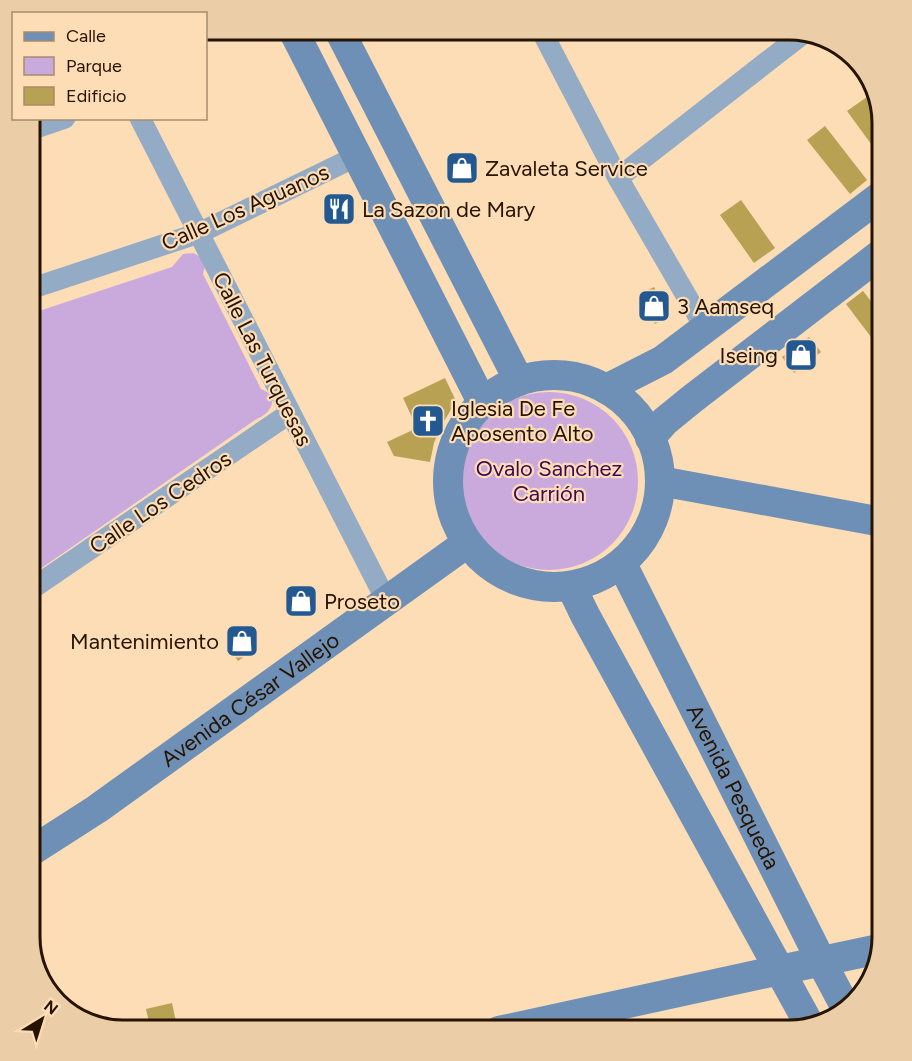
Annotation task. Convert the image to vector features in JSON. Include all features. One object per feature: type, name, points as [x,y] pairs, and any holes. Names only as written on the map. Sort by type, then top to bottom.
[{"type":"main road","points":[[297,40],[482,402]]},
{"type":"main road","points":[[344,40],[519,381]]},
{"type":"main road","points":[[606,389],[663,360],[872,203]]},
{"type":"main road","points":[[650,438],[665,421],[692,399],[872,261]]},
{"type":"main road","points":[[541,376],[563,376],[585,380],[606,389],[624,402],[639,418],[650,438],[657,459],[660,481],[656,512],[642,540],[622,564],[598,578],[571,586],[547,587],[524,583],[502,574],[483,561],[467,543],[453,515],[448,485],[451,454],[463,426],[482,402],[519,381],[541,376]]},
{"type":"main road","points":[[660,481],[872,520]]},
{"type":"main road","name":"Avenida César Vallejo","points":[[40,846],[97,809],[467,543]]},
{"type":"main road","name":"Avenida Pesqueda","points":[[622,564],[842,1000]]},
{"type":"main road","name":"Avenida Pesqueda","points":[[571,586],[806,1018]]},
{"type":"main road","points":[[550,1020],[870,951]]},
{"type":"street","points":[[547,41],[618,178],[705,328]]},
{"type":"street","points":[[618,178],[794,41]]},
{"type":"street","points":[[41,126],[58,120]]},
{"type":"street","name":"Calle Las Turquesas","points":[[141,120],[386,600]]},
{"type":"street","name":"Calle Los Aguanos","points":[[41,285],[199,233],[357,156]]},
{"type":"street","name":"Calle Los Cedros","points":[[40,583],[290,413]]},
{"type":"green space","points":[[193,253],[201,257],[205,266],[203,274],[261,389],[269,393],[271,406],[263,416],[40,569],[41,310],[172,267],[183,254]]},
{"type":"green space","name":"Ovalo Sanchez Carrión","points":[[549,392],[583,399],[612,418],[631,447],[638,481],[631,515],[612,544],[583,563],[549,570],[515,563],[486,544],[467,515],[460,481],[467,447],[486,418],[515,399]]},
{"type":"building","points":[[867,97],[871,113],[872,145],[847,111]]},
{"type":"building","points":[[825,126],[867,180],[850,194],[807,140]]},
{"type":"building","points":[[741,200],[775,248],[754,263],[720,215]]},
{"type":"building","name":"3 Aamseq","points":[[654,287],[670,316],[655,324],[638,295]]},
{"type":"building","points":[[863,291],[872,302],[872,336],[871,337],[846,304]]},
{"type":"building","name":"Iseing","points":[[809,337],[821,352],[794,373],[782,357]]},
{"type":"building","name":"Iglesia De Fe Aposento Alto","points":[[445,378],[456,401],[439,430],[430,462],[394,456],[387,442],[417,428],[403,398]]},
{"type":"building","name":"Proseto","points":[[301,589],[312,606],[301,612],[290,596]]},
{"type":"building","name":"Mantenimiento","points":[[241,628],[255,649],[238,661],[234,655],[233,633]]},
{"type":"building","points":[[172,1003],[176,1020],[148,1020],[146,1009]]},
{"type":"place","name":"Zavaleta Service","points":[[462,168]]},
{"type":"place","name":"La Sazon de Mary","points":[[339,209]]},
{"type":"place","name":"3 Aamseq","points":[[654,306]]},
{"type":"place","name":"Iseing","points":[[801,355]]},
{"type":"place","name":"Iglesia De Fe Aposento Alto","points":[[428,421]]},
{"type":"place","name":"Proseto","points":[[301,601]]},
{"type":"place","name":"Mantenimiento","points":[[242,641]]}]
